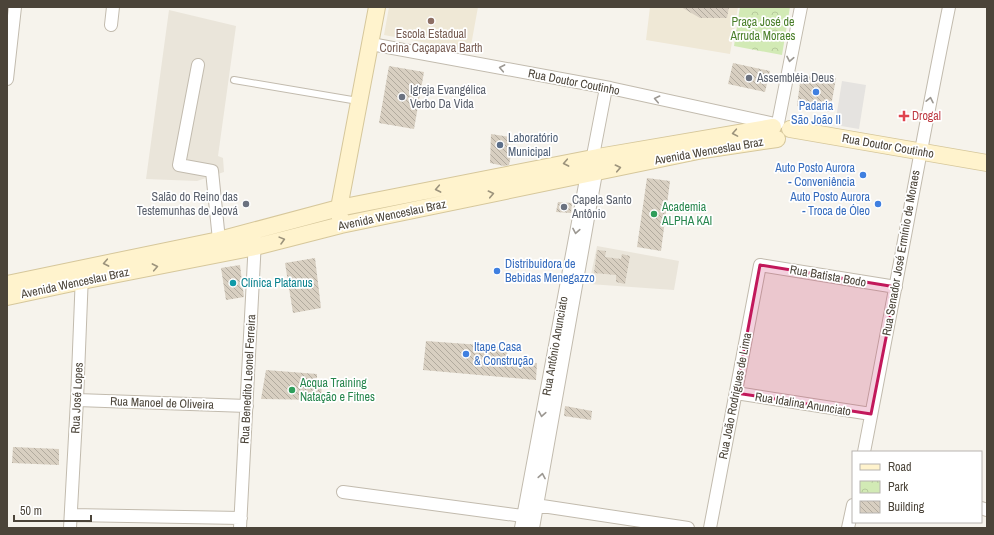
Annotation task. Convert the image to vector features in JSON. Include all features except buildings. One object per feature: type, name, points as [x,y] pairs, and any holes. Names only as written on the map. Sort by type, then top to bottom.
[{"type":"main road","points":[[341,225],[338,208],[360,101],[377,7]]},
{"type":"main road","name":"Rua Doutor Coutinho","points":[[779,128],[987,163]]},
{"type":"main road","name":"Avenida Wenceslau Braz","points":[[7,297],[82,274],[219,240],[338,208],[462,192],[592,168],[703,150],[779,128]]},
{"type":"main road","name":"Avenida Wenceslau Braz","points":[[7,284],[255,247],[462,192]]},
{"type":"street","points":[[7,79],[8,57],[15,7]]},
{"type":"street","points":[[111,25],[113,7]]},
{"type":"street","points":[[779,128],[801,7]]},
{"type":"street","name":"Rua Senador José Ermínio de Moraes","points":[[864,451],[896,287],[919,152],[949,7]]},
{"type":"street","name":"Rua Doutor Coutinho","points":[[371,44],[606,88],[779,128]]},
{"type":"street","points":[[198,65],[179,165],[212,171],[219,240]]},
{"type":"street","name":"Rua Antônio Anunciato","points":[[528,523],[606,88]]},
{"type":"street","name":"Rua Benedito Leonel Ferreira","points":[[240,523],[256,230]]},
{"type":"street","name":"Rua Batista Bodo","points":[[760,265],[896,287]]},
{"type":"street","name":"Rua João Rodrigues de Lima","points":[[710,528],[760,265]]},
{"type":"street","name":"Rua José Lopes","points":[[70,528],[82,274]]},
{"type":"street","name":"Rua Idalina Anunciato","points":[[736,393],[871,414]]},
{"type":"street","name":"Rua Manoel de Oliveira","points":[[77,400],[247,406]]},
{"type":"street","points":[[343,492],[528,523]]},
{"type":"street","points":[[532,504],[688,528]]},
{"type":"street","points":[[848,528],[852,510]]},
{"type":"street","points":[[71,515],[240,523]]},
{"type":"lane","points":[[234,80],[360,101]]},
{"type":"highlighted area","points":[[760,265],[896,287],[871,414],[736,393]]},
{"type":"shaded area","name":"Escola Estadual Corina Caçapava Barth","points":[[389,7],[478,7],[470,51],[384,35]]},
{"type":"shaded area","points":[[650,7],[738,7],[730,54],[646,40]]},
{"type":"shaded area","points":[[169,10],[236,26],[218,156],[223,158],[224,172],[197,181],[146,179]]},
{"type":"shaded area","points":[[842,81],[866,85],[859,129],[835,125]]},
{"type":"shaded area","points":[[597,246],[679,261],[674,290],[589,284]]},
{"type":"green space","name":"Praça José de Arruda Moraes","points":[[740,7],[790,7],[782,55],[734,46]]},
{"type":"place","name":"Escola Estadual Corina Caçapava Barth","points":[[431,21]]},
{"type":"place","name":"Assembléia Deus","points":[[749,78]]},
{"type":"place","name":"Padaria São João II","points":[[816,92]]},
{"type":"place","name":"Igreja Evangélica Verbo Da Vida","points":[[402,97]]},
{"type":"place","name":"Drogal","points":[[904,116]]},
{"type":"place","name":"Laboratório Municipal","points":[[500,145]]},
{"type":"place","name":"Auto Posto Aurora - Conveniência","points":[[863,175]]},
{"type":"place","name":"Salão do Reino das Testemunhas de Jeová","points":[[246,204]]},
{"type":"place","name":"Auto Posto Aurora - Troca de Óleo","points":[[878,204]]},
{"type":"place","name":"Capela Santo Antônio","points":[[564,207]]},
{"type":"place","name":"Academia ALPHA KAI","points":[[654,214]]},
{"type":"place","name":"Distribuidora de Bebidas Menegazzo","points":[[497,271]]},
{"type":"place","name":"Clínica Platanus","points":[[233,283]]},
{"type":"place","name":"Itape Casa & Construção","points":[[466,354]]},
{"type":"place","name":"Acqua Training Natação e Fitnes","points":[[292,390]]}]
